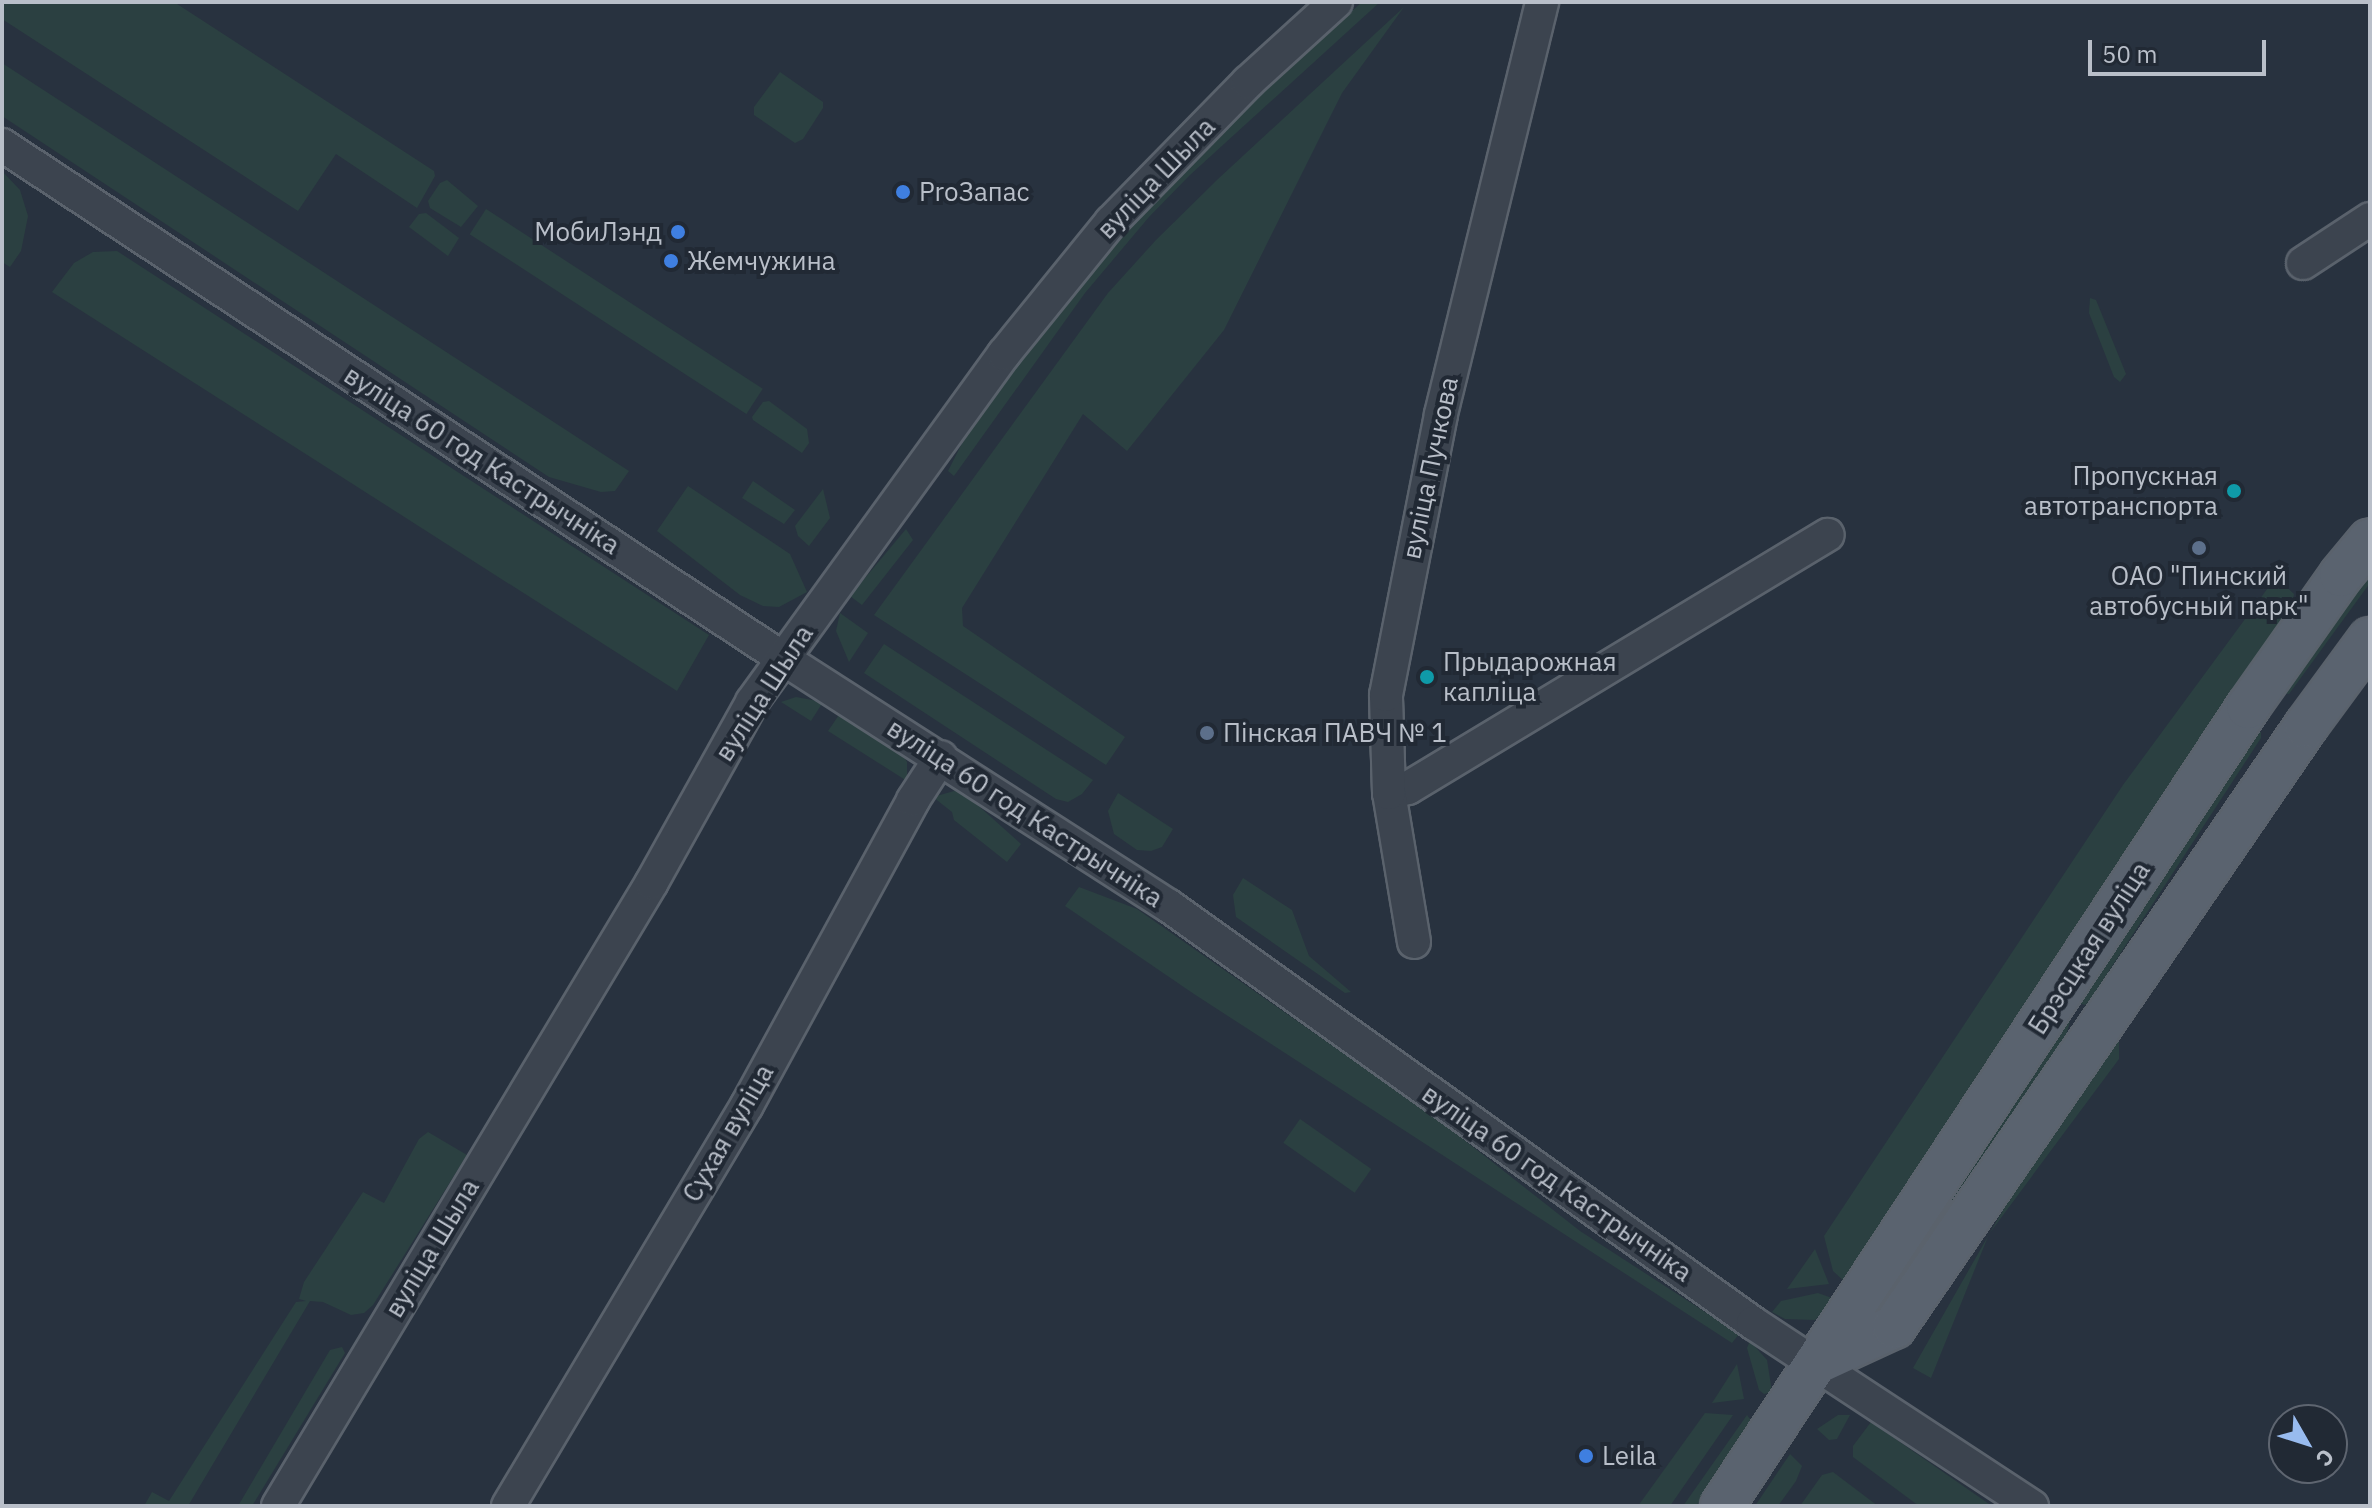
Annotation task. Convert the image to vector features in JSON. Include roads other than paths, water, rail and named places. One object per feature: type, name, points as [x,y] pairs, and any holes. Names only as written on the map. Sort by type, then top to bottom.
[{"type":"main road","name":"Брэсцкая вуліца","points":[[1722,1506],[2248,707],[2341,575],[2370,540]]},
{"type":"main road","name":"Брэсцкая вуліца","points":[[1816,1363],[1894,1327],[2288,752],[2370,639]]},
{"type":"street","name":"вуліца Шыла","points":[[278,1506],[652,882],[752,702],[1004,354],[1111,222],[1248,82],[1336,2]]},
{"type":"street","name":"вуліца Пучкова","points":[[1414,942],[1389,793],[1386,695],[1441,414],[1542,2]]},
{"type":"street","name":"вуліца 60 год Кастрычніка","points":[[2,145],[784,659],[1169,906],[1753,1323],[2032,1506]]},
{"type":"street","points":[[2303,263],[2370,219]]},
{"type":"street","points":[[1389,793],[1408,788],[1828,535]]},
{"type":"street","name":"Сухая вуліца","points":[[508,1506],[747,1105],[913,800],[941,757]]},
{"type":"place","name":"ProЗапас","points":[[903,192]]},
{"type":"place","name":"МобиЛэнд","points":[[678,232]]},
{"type":"place","name":"Жемчужина","points":[[671,261]]},
{"type":"place","name":"Пропускная автотранспорта","points":[[2234,491]]},
{"type":"place","name":"ОАО \"Пинский автобусный парк\"","points":[[2199,548]]},
{"type":"place","name":"Прыдарожная капліца","points":[[1427,677]]},
{"type":"place","name":"Пінская ПАВЧ № 1","points":[[1207,733]]},
{"type":"place","name":"Leila","points":[[1586,1456]]}]
